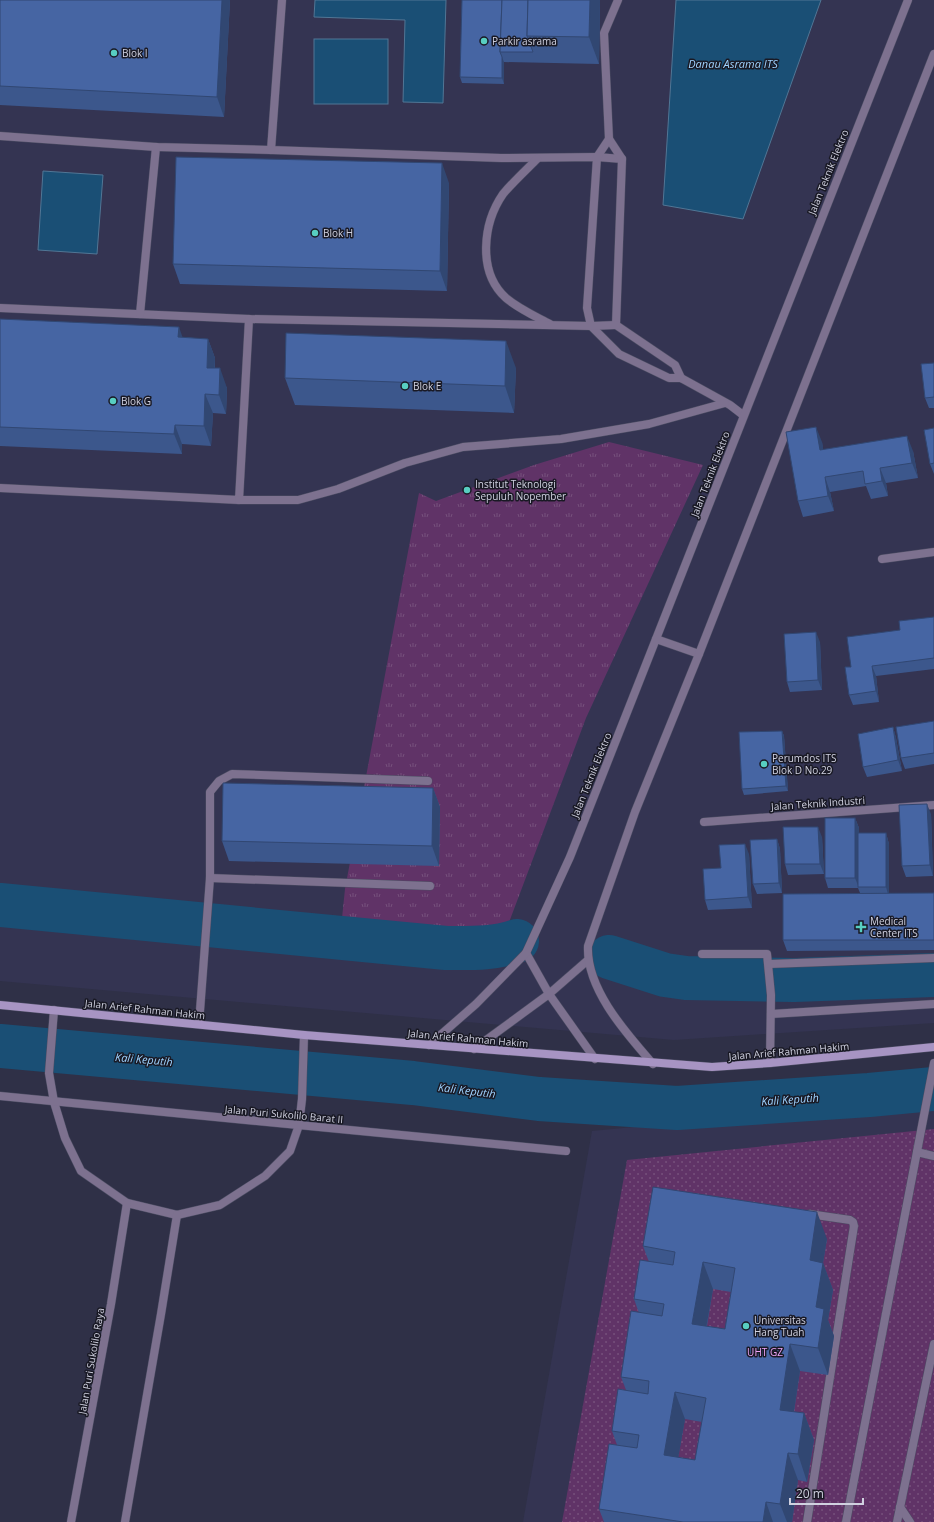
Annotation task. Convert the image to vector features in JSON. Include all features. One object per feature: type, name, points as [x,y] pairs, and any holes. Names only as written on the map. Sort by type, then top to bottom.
[{"type":"main road","name":"Jalan Arief Rahman Hakim","points":[[0,1005],[304,1035],[653,1064],[712,1067],[770,1063],[934,1047]]},
{"type":"street","points":[[271,150],[282,0]]},
{"type":"street","points":[[616,325],[622,159],[609,139],[604,33],[618,0]]},
{"type":"street","name":"Jalan Teknik Elektro","points":[[429,1045],[476,1004],[526,953],[570,857],[746,407],[908,0]]},
{"type":"street","points":[[653,1064],[615,1018],[593,977],[588,960],[588,946],[632,820],[699,654],[934,54]]},
{"type":"street","points":[[0,136],[156,147],[537,159],[597,157],[622,159]]},
{"type":"street","points":[[609,139],[597,157],[587,308],[591,326],[620,354],[669,378],[681,378],[728,404],[743,416]]},
{"type":"street","points":[[140,314],[156,147]]},
{"type":"street","points":[[537,159],[504,194],[491,216],[486,242],[488,273],[505,297],[528,313],[554,325]]},
{"type":"street","points":[[0,308],[249,319],[591,326],[616,325],[675,365],[681,378]]},
{"type":"street","points":[[239,500],[249,319]]},
{"type":"street","points":[[0,488],[239,500],[298,500],[338,489],[405,463],[463,447],[561,439],[649,424],[728,404],[746,407]]},
{"type":"street","points":[[882,559],[934,552]]},
{"type":"street","points":[[656,639],[699,654]]},
{"type":"street","points":[[198,1024],[210,878],[210,792],[219,781],[232,774],[428,781]]},
{"type":"street","name":"Jalan Teknik Industri","points":[[704,822],[934,805]]},
{"type":"street","points":[[210,878],[430,886]]},
{"type":"street","points":[[526,953],[549,994],[595,1059]]},
{"type":"street","points":[[702,954],[767,954],[771,995],[770,1063]]},
{"type":"street","points":[[769,968],[934,958]]},
{"type":"street","points":[[474,1049],[549,994],[588,960]]},
{"type":"street","points":[[771,1014],[934,1004]]},
{"type":"street","points":[[54,1010],[49,1073],[54,1102],[65,1138],[81,1171],[127,1203],[177,1215],[220,1205],[264,1176],[290,1151],[299,1125],[302,1099],[304,1035]]},
{"type":"street","points":[[846,1522],[934,1063]]},
{"type":"street","name":"Jalan Puri Sukolilo Barat II","points":[[0,1096],[566,1151]]},
{"type":"street","points":[[917,1152],[934,1156]]},
{"type":"street","name":"Jalan Puri Sukolilo Raya","points":[[71,1522],[111,1304],[127,1203]]},
{"type":"street","points":[[804,1213],[850,1220],[853,1222],[854,1226],[807,1522]]},
{"type":"street","points":[[125,1522],[162,1314],[177,1215]]},
{"type":"street","points":[[897,1522],[934,1344]]},
{"type":"street","points":[[900,1507],[910,1522]]},
{"type":"shaded area","name":"Institut Teknologi Sepuluh Nopember","points":[[0,0],[934,0],[934,1023],[674,1040],[0,981]]},
{"type":"shaded area","name":"UHT GZ","points":[[934,1098],[934,1522],[523,1522],[592,1131]]},
{"type":"green space","points":[[609,442],[703,465],[586,718],[502,941],[341,928],[345,889],[419,493],[436,501],[534,465]]},
{"type":"green space","name":"UHT GZ","points":[[934,1129],[934,1522],[562,1522],[627,1160]]},
{"type":"water","points":[[315,0],[446,0],[443,103],[403,102],[405,20],[314,17]]},
{"type":"water","name":"Danau Asrama ITS","points":[[676,0],[821,0],[743,219],[663,205]]},
{"type":"water","points":[[314,39],[388,39],[388,104],[314,104]]},
{"type":"water","points":[[43,171],[103,175],[97,254],[38,250]]},
{"type":"building","name":"Blok I","points":[[0,0],[222,0],[217,97],[0,86]]},
{"type":"building","name":"Parkir asrama","points":[[462,0],[502,0],[500,52],[502,57],[502,78],[460,77]]},
{"type":"building","points":[[502,0],[528,0],[527,36],[533,52],[500,52]]},
{"type":"building","points":[[528,0],[590,0],[589,37],[527,36]]},
{"type":"building","name":"Blok H","points":[[176,157],[442,163],[440,271],[173,264]]},
{"type":"building","name":"Blok G","points":[[0,319],[179,327],[178,337],[208,339],[207,368],[220,368],[219,395],[205,394],[204,426],[175,425],[174,434],[0,427]]},
{"type":"building","points":[[286,333],[506,341],[505,386],[285,378]]},
{"type":"building","points":[[934,363],[934,397],[925,398],[921,364]]},
{"type":"building","points":[[816,427],[820,450],[907,436],[912,463],[880,468],[882,481],[865,484],[863,471],[825,477],[828,496],[798,501],[786,432]]},
{"type":"building","points":[[934,428],[934,463],[930,464],[924,430]]},
{"type":"building","points":[[934,617],[934,658],[872,666],[876,691],[849,695],[845,667],[851,667],[847,637],[900,630],[899,621]]},
{"type":"building","points":[[816,632],[818,680],[787,682],[784,634]]},
{"type":"building","points":[[934,721],[934,753],[901,758],[896,727]]},
{"type":"building","points":[[893,727],[898,760],[863,767],[858,734]]},
{"type":"building","name":"Perumdos ITS Blok D No.29","points":[[782,731],[786,786],[742,789],[739,732]]},
{"type":"building","points":[[223,783],[433,788],[432,846],[222,841]]},
{"type":"building","points":[[927,804],[930,865],[902,866],[899,805]]},
{"type":"building","points":[[825,818],[855,818],[855,878],[825,878]]},
{"type":"building","points":[[783,827],[818,827],[820,864],[785,864]]},
{"type":"building","points":[[858,833],[886,833],[886,887],[858,887]]},
{"type":"building","points":[[777,839],[779,883],[753,884],[750,840]]},
{"type":"building","points":[[745,844],[748,897],[705,900],[703,869],[721,868],[719,845]]},
{"type":"building","name":"Medical Center ITS","points":[[934,893],[934,940],[783,940],[783,894]]},
{"type":"building","points":[[653,1187],[817,1212],[810,1260],[823,1263],[816,1307],[824,1309],[818,1348],[790,1344],[780,1410],[804,1413],[798,1454],[788,1453],[780,1504],[766,1502],[763,1522],[683,1522],[599,1509],[609,1444],[637,1448],[639,1435],[612,1431],[618,1389],[648,1394],[649,1381],[621,1377],[631,1311],[662,1316],[664,1304],[634,1299],[640,1260],[673,1265],[675,1252],[643,1246]],"holes":[[[703,1262],[735,1268],[725,1329],[692,1324]],[[675,1392],[706,1398],[695,1460],[664,1455]]]},
{"type":"waterway","name":"Kali Keputih","points":[[0,905],[446,948],[491,947],[517,941]]},
{"type":"waterway","name":"Kali Keputih","points":[[609,957],[665,975],[686,978],[794,980],[934,975]]},
{"type":"waterway","name":"Kali Keputih","points":[[0,1046],[413,1083],[539,1099],[677,1108],[934,1089]]},
{"type":"place","name":"Parkir asrama","points":[[484,41]]},
{"type":"place","name":"Blok I","points":[[114,53]]},
{"type":"place","name":"Blok H","points":[[315,233]]},
{"type":"place","name":"Blok E","points":[[405,386]]},
{"type":"place","name":"Blok G","points":[[113,401]]},
{"type":"place","name":"Institut Teknologi Sepuluh Nopember","points":[[467,490]]},
{"type":"place","name":"Perumdos ITS Blok D No.29","points":[[764,764]]},
{"type":"place","name":"Medical Center ITS","points":[[861,927]]},
{"type":"place","name":"Universitas Hang Tuah","points":[[746,1326]]}]
